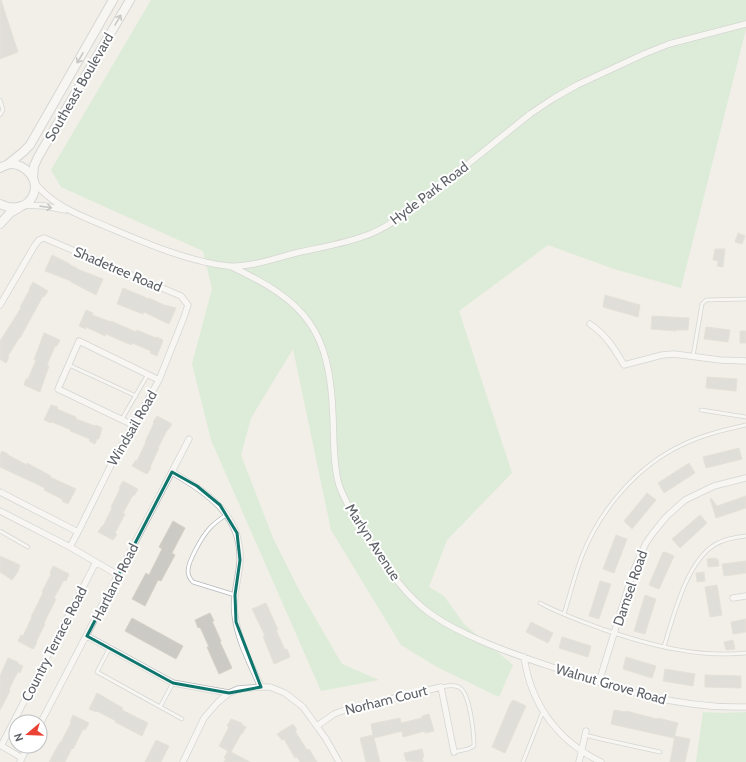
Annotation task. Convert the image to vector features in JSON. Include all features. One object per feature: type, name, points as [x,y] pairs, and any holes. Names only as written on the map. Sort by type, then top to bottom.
[{"type":"main road","name":"Southeast Boulevard","points":[[2,167],[30,145],[113,0]]},
{"type":"main road","name":"Southeast Boulevard","points":[[23,206],[31,200],[34,192],[34,166],[38,157],[130,0]]},
{"type":"main road","points":[[2,167],[16,164],[23,167],[34,180]]},
{"type":"main road","points":[[0,204],[9,208],[23,206]]},
{"type":"main road","points":[[0,224],[10,213],[23,206]]},
{"type":"street","name":"Hyde Park Road","points":[[34,180],[48,197],[68,210],[156,246],[188,257],[229,266],[259,262],[370,234],[393,222],[412,209],[530,114],[554,98],[590,79],[669,44],[746,24]]},
{"type":"street","name":"Hyde Park Road","points":[[23,206],[45,206],[68,210]]},
{"type":"street","name":"Shadetree Road","points":[[0,304],[35,245],[39,240],[44,238],[180,296],[188,305]]},
{"type":"street","name":"Marlyn Avenue","points":[[229,266],[287,298],[307,319],[316,333],[326,357],[331,381],[335,461],[339,484],[350,509],[393,577],[412,598],[431,614],[451,626],[524,657]]},
{"type":"street","name":"Windsail Road","points":[[70,547],[112,460],[159,380],[188,305]]},
{"type":"street","points":[[590,324],[608,339],[624,365],[662,355],[674,354],[720,360],[746,361]]},
{"type":"street","points":[[133,425],[58,388],[79,341],[159,380]]},
{"type":"street","name":"Hartland Road","points":[[45,714],[189,439]]},
{"type":"street","points":[[172,472],[197,486],[220,505],[237,533],[239,547],[239,574],[234,595],[234,614],[237,629],[261,687]]},
{"type":"street","name":"Damsel Road","points":[[599,682],[633,572],[646,543],[666,517],[686,500],[697,493],[726,482],[746,478]]},
{"type":"street","points":[[0,492],[78,532]]},
{"type":"street","points":[[0,511],[70,547],[118,575]]},
{"type":"street","name":"Country Terrace Road","points":[[1,746],[96,562]]},
{"type":"street","points":[[733,598],[746,596]]},
{"type":"street","points":[[87,636],[173,683],[229,693]]},
{"type":"street","name":"Walnut Grove Road","points":[[524,657],[634,693],[674,702],[719,707],[746,707]]},
{"type":"street","points":[[524,657],[530,682],[538,704],[543,711],[557,730],[582,750],[601,762]]},
{"type":"street","points":[[183,762],[204,718],[218,702],[229,693],[238,689],[261,687],[270,687],[285,693],[303,707],[317,726],[339,762]]},
{"type":"street","name":"Norham Court","points":[[317,726],[334,714],[345,710],[441,687],[454,752]]},
{"type":"street","points":[[580,762],[585,733]]},
{"type":"street","points":[[1,746],[21,760]]},
{"type":"lane","points":[[0,100],[3,110],[0,115]]},
{"type":"lane","points":[[693,356],[702,304],[706,300],[746,299]]},
{"type":"lane","points":[[68,365],[136,396]]},
{"type":"lane","points":[[122,419],[148,374]]},
{"type":"lane","points":[[701,410],[746,417]]},
{"type":"lane","points":[[564,614],[582,556],[588,543],[604,514],[636,476],[660,457],[680,445],[715,432],[746,425]]},
{"type":"lane","points":[[226,515],[216,522],[204,537],[190,561],[188,574],[190,580],[197,584],[234,595]]},
{"type":"lane","points":[[0,532],[28,547]]},
{"type":"lane","points":[[664,647],[684,586],[707,550],[716,544],[736,537],[746,536]]},
{"type":"lane","points":[[540,603],[614,633],[664,647],[708,654],[746,654]]},
{"type":"lane","points":[[109,649],[97,672],[182,719]]},
{"type":"lane","points":[[160,707],[173,683]]},
{"type":"lane","points":[[441,687],[459,687],[464,692],[468,700],[474,746],[454,752]]},
{"type":"lane","points":[[523,762],[543,711]]},
{"type":"lane","points":[[585,733],[601,740],[660,752]]},
{"type":"highlighted area","points":[[172,472],[197,486],[220,505],[237,533],[240,560],[235,595],[236,622],[261,687],[229,693],[173,683],[87,636]]},
{"type":"green space","points":[[151,0],[746,0],[746,29],[681,288],[614,269],[548,245],[459,311],[512,473],[447,540],[429,587],[444,596],[464,624],[513,665],[499,697],[437,667],[401,645],[331,530],[293,349],[251,418],[241,455],[273,538],[299,590],[342,664],[379,680],[321,691],[211,440],[192,364],[212,289],[203,251],[61,187],[51,170]]},
{"type":"green space","points":[[703,712],[746,712],[746,762],[696,762]]},
{"type":"building","points":[[1,0],[18,52],[0,59],[0,1]]},
{"type":"building","points":[[738,233],[745,236],[742,244],[735,242]]},
{"type":"building","points":[[715,249],[725,249],[723,267],[717,266],[718,261],[713,260]]},
{"type":"building","points":[[52,255],[77,269],[103,279],[96,295],[71,281],[45,271]]},
{"type":"building","points":[[33,282],[48,291],[44,297],[43,296],[20,338],[8,356],[9,357],[6,363],[0,359],[0,341],[21,308],[20,307]]},
{"type":"building","points":[[123,288],[164,305],[176,308],[169,324],[144,312],[143,314],[117,304]]},
{"type":"building","points":[[605,295],[640,305],[638,317],[603,307]]},
{"type":"building","points":[[86,310],[93,313],[92,315],[111,321],[136,332],[137,330],[163,340],[157,356],[150,353],[151,351],[132,343],[131,345],[106,334],[105,336],[86,327],[86,329],[79,326]]},
{"type":"building","points":[[652,316],[689,318],[688,330],[676,331],[651,329]]},
{"type":"building","points":[[706,327],[730,330],[728,342],[704,339]]},
{"type":"building","points":[[740,331],[746,331],[746,343],[740,343]]},
{"type":"building","points":[[44,333],[60,340],[57,346],[55,346],[47,365],[49,366],[40,392],[24,385],[36,360],[34,360]]},
{"type":"building","points":[[707,377],[737,379],[736,391],[706,388]]},
{"type":"building","points":[[51,405],[58,407],[57,409],[76,417],[76,419],[102,428],[99,439],[97,439],[95,444],[89,441],[90,439],[70,431],[71,430],[44,420]]},
{"type":"building","points":[[157,416],[172,424],[167,430],[158,448],[150,467],[151,468],[147,474],[132,466],[136,460],[137,461],[154,423],[153,422]]},
{"type":"building","points":[[739,448],[742,459],[706,468],[703,457]]},
{"type":"building","points":[[2,451],[51,476],[50,477],[76,489],[68,504],[62,501],[62,499],[44,490],[45,488],[0,467],[0,455]]},
{"type":"building","points":[[689,463],[695,473],[664,493],[658,483]]},
{"type":"building","points":[[123,481],[138,489],[123,513],[125,514],[113,540],[98,532],[103,526],[112,508],[111,507]]},
{"type":"building","points":[[647,493],[656,500],[632,529],[624,521]]},
{"type":"building","points":[[746,496],[746,508],[716,518],[710,499],[711,498],[717,506]]},
{"type":"building","points":[[700,515],[707,523],[680,548],[672,539]]},
{"type":"building","points":[[173,521],[185,528],[172,553],[175,555],[161,581],[158,580],[145,606],[132,599],[146,573],[149,575],[162,549],[159,547]]},
{"type":"building","points":[[616,535],[627,539],[614,573],[603,569]]},
{"type":"building","points":[[663,552],[674,556],[659,589],[649,585]]},
{"type":"building","points":[[0,556],[20,565],[19,570],[12,580],[0,572]]},
{"type":"building","points":[[716,558],[716,560],[718,559],[719,566],[708,567],[707,559]]},
{"type":"building","points":[[746,561],[746,573],[724,576],[722,564]]},
{"type":"building","points":[[53,566],[69,574],[54,598],[56,599],[33,649],[18,641],[21,635],[23,636],[32,617]]},
{"type":"building","points":[[704,572],[705,581],[697,582],[696,573]]},
{"type":"building","points":[[600,581],[611,584],[599,619],[589,616]]},
{"type":"building","points":[[717,585],[722,615],[710,617],[705,587]]},
{"type":"building","points":[[645,595],[656,599],[645,634],[634,631]]},
{"type":"building","points":[[266,603],[278,630],[276,630],[285,650],[287,649],[290,657],[274,664],[263,636],[265,636],[252,609]]},
{"type":"building","points":[[210,613],[221,641],[220,642],[232,668],[219,674],[207,647],[209,647],[200,627],[198,628],[195,620]]},
{"type":"building","points":[[132,618],[183,646],[176,659],[125,631]]},
{"type":"building","points":[[746,619],[746,632],[733,634],[731,622]]},
{"type":"building","points":[[531,622],[553,633],[548,643],[526,632]]},
{"type":"building","points":[[562,637],[591,646],[588,657],[559,648]]},
{"type":"building","points":[[733,640],[735,649],[726,650],[724,642]]},
{"type":"building","points":[[626,657],[656,666],[652,678],[623,669]]},
{"type":"building","points":[[8,658],[23,666],[20,673],[18,672],[15,677],[9,690],[10,691],[0,710],[0,676]]},
{"type":"building","points":[[665,669],[695,674],[693,686],[663,681]]},
{"type":"building","points":[[705,675],[741,676],[741,688],[705,687]]},
{"type":"building","points":[[97,693],[123,708],[122,710],[148,723],[142,736],[97,711],[96,712],[89,709]]},
{"type":"building","points":[[513,700],[526,706],[505,753],[492,747]]},
{"type":"building","points":[[614,710],[626,711],[678,723],[674,738],[611,724]]},
{"type":"building","points":[[429,714],[434,731],[425,733],[425,731],[403,737],[402,731],[374,738],[380,762],[366,762],[360,738],[373,735],[371,724],[400,718],[401,723],[422,718],[422,716]]},
{"type":"building","points":[[73,715],[89,723],[85,730],[83,729],[65,762],[49,762],[71,723],[70,722]]},
{"type":"building","points":[[231,719],[242,723],[241,724],[246,727],[231,752],[250,762],[224,762],[226,759],[224,758],[228,751],[219,746],[229,727],[227,726]]},
{"type":"building","points":[[293,724],[297,730],[295,731],[307,750],[309,749],[317,762],[300,762],[297,757],[295,758],[284,739],[282,740],[277,734]]},
{"type":"building","points":[[675,736],[690,739],[685,762],[670,762]]},
{"type":"building","points":[[156,740],[169,746],[161,762],[145,762]]},
{"type":"building","points":[[422,749],[424,757],[422,757],[423,762],[406,761],[404,753]]}]
